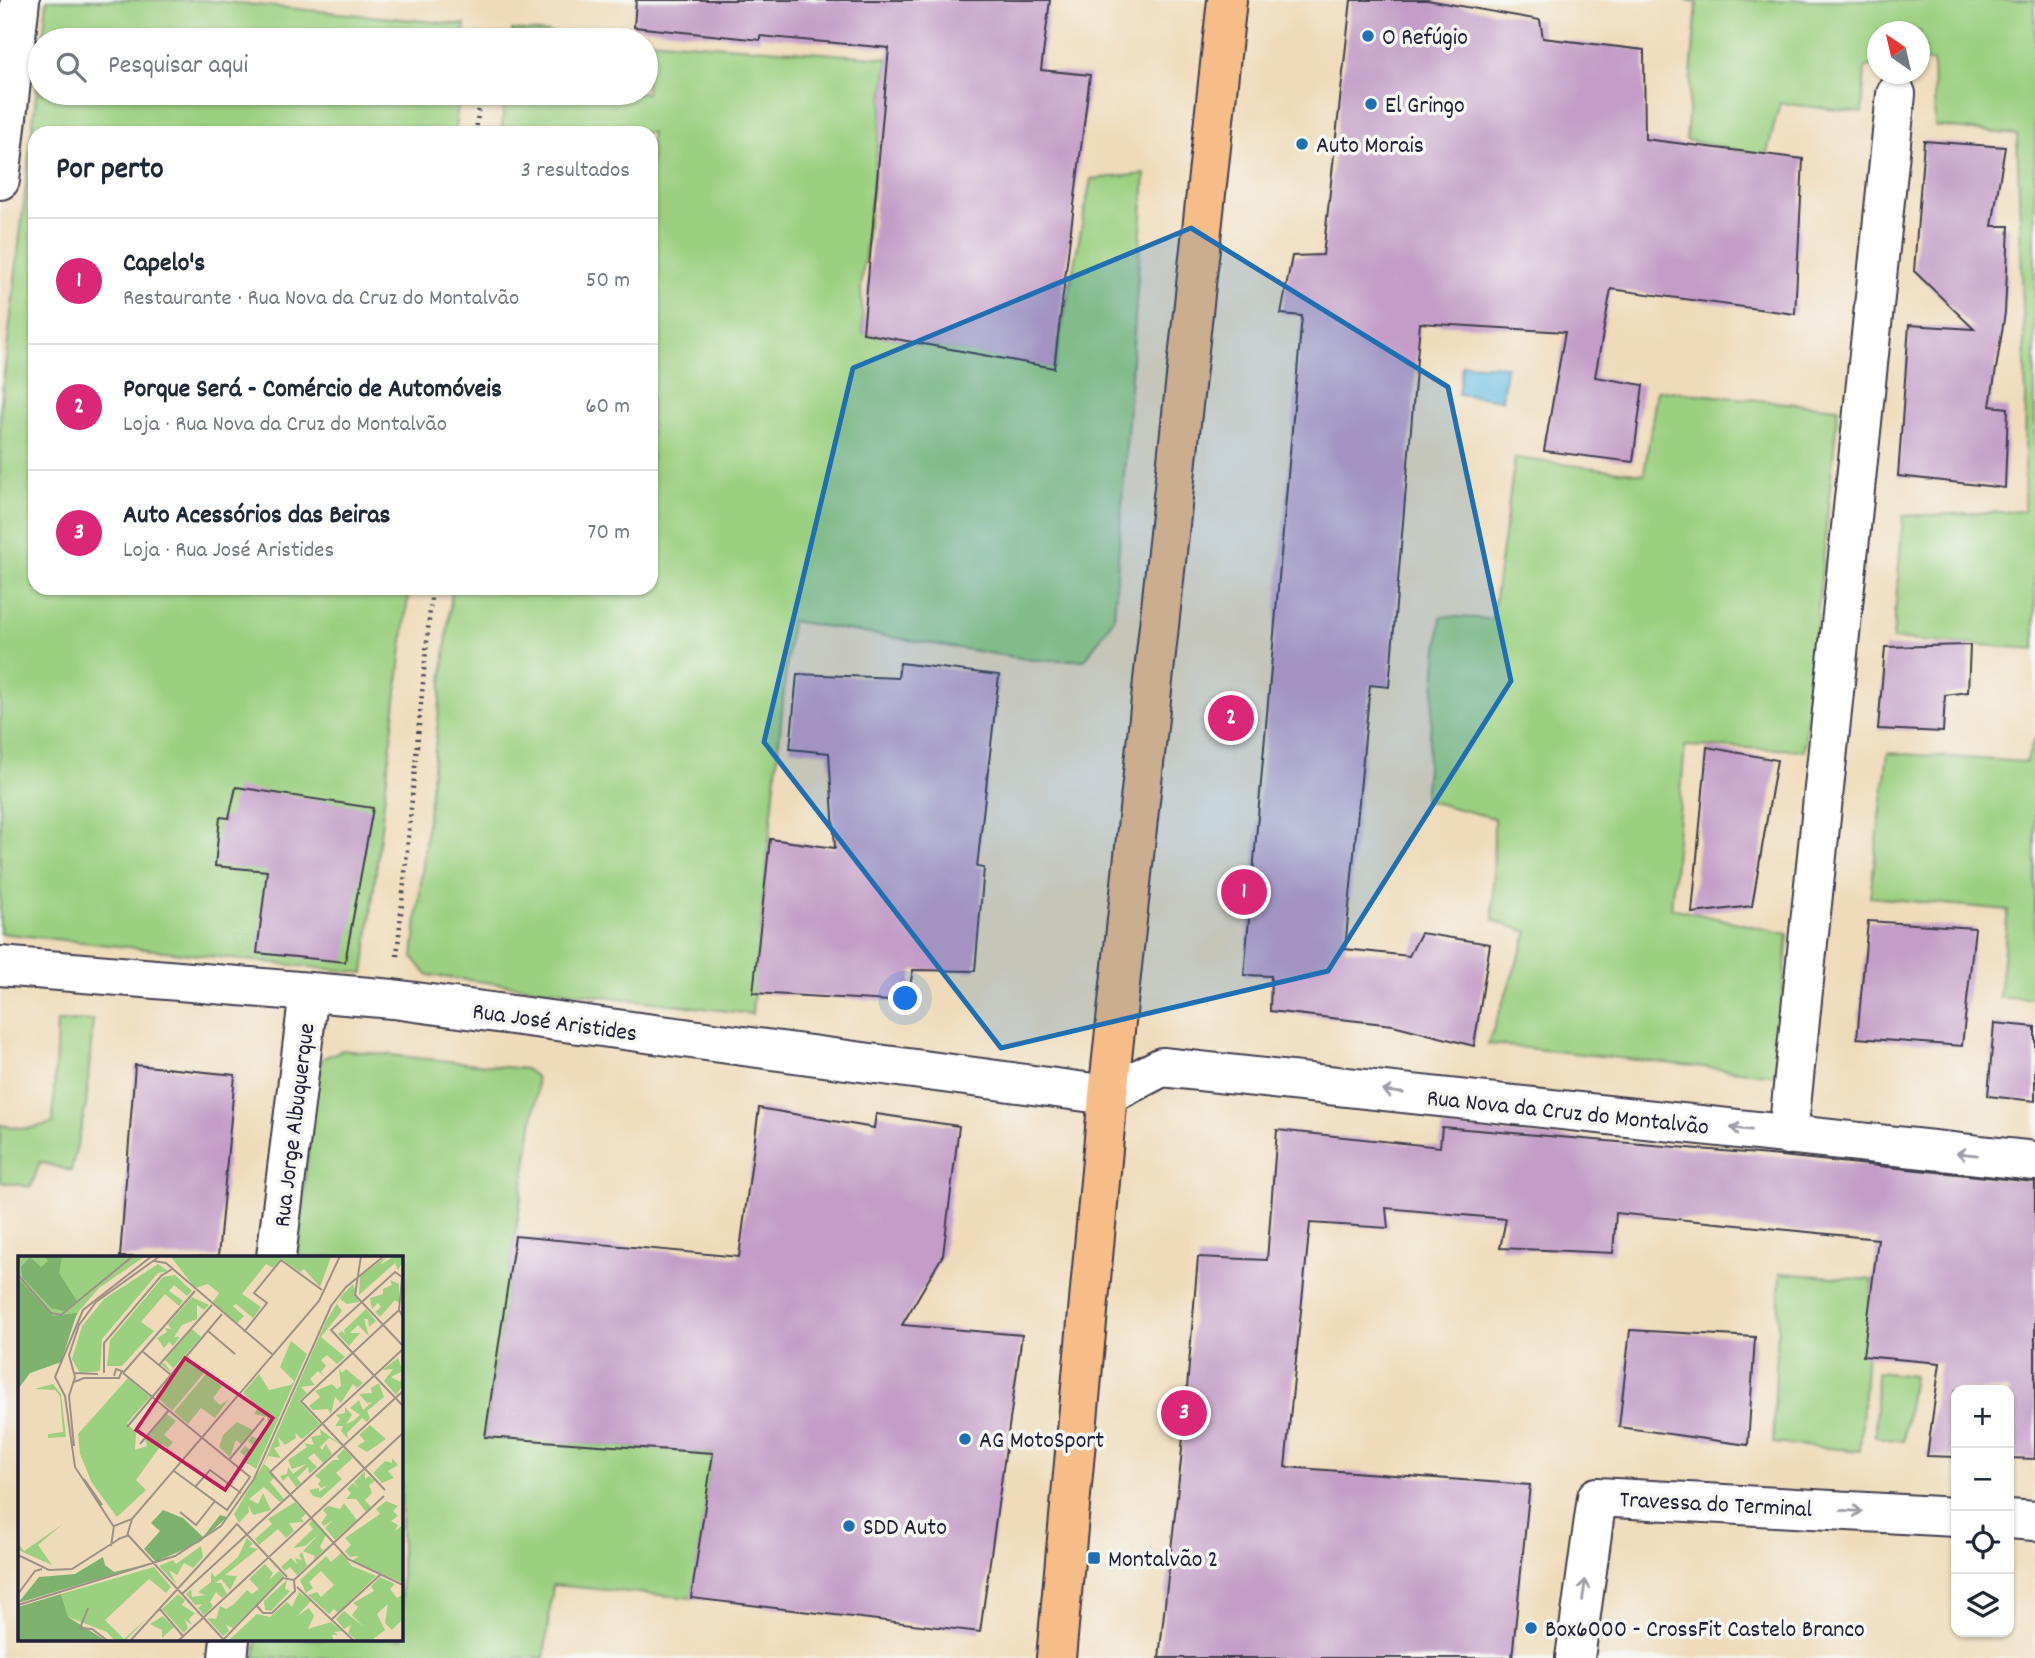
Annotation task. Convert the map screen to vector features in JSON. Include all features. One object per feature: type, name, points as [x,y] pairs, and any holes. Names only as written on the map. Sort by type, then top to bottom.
[{"type":"main road","points":[[1056,1658],[1108,1095],[1227,0]]},
{"type":"street","points":[[0,180],[20,0]]},
{"type":"street","points":[[1788,1135],[1896,94]]},
{"type":"street","name":"Rua José Aristides","points":[[0,966],[393,999],[1108,1095]]},
{"type":"street","name":"Rua Jorge Albuquerque","points":[[276,1256],[309,992]]},
{"type":"street","name":"Rua Nova da Cruz do Montalvão","points":[[1108,1095],[1162,1067],[2035,1161]]},
{"type":"street","name":"Travessa do Terminal","points":[[1574,1658],[1597,1497],[1951,1517]]},
{"type":"street","points":[[2014,1520],[2035,1521]]},
{"type":"street","points":[[228,1658],[230,1640]]},
{"type":"path","points":[[477,126],[479,105]]},
{"type":"path","points":[[393,999],[431,595]]},
{"type":"highlighted area","points":[[1191,228],[1448,387],[1511,681],[1328,971],[1001,1048],[764,742],[853,368]]},
{"type":"green space","points":[[47,0],[204,0],[465,25],[465,28],[44,28]]},
{"type":"green space","points":[[1685,0],[2035,0],[2035,649],[1893,639],[1903,516],[2024,511],[2026,395],[2017,135],[1935,126],[1930,21],[1867,21],[1867,67],[1862,113],[1780,103],[1766,156],[1686,140],[1697,2]]},
{"type":"green space","points":[[658,41],[888,58],[861,286],[863,333],[1054,367],[1091,179],[1145,174],[1114,618],[1085,660],[1032,660],[791,621],[752,1014],[427,975],[413,957],[451,595],[658,595],[658,126],[502,126],[504,105],[658,105]]},
{"type":"green space","points":[[35,105],[458,105],[456,126],[33,126]]},
{"type":"green space","points":[[28,166],[28,595],[408,595],[364,973],[0,933],[0,411]]},
{"type":"green space","points":[[1657,390],[1838,408],[1804,750],[1685,746],[1671,908],[1788,934],[1776,1075],[1488,1044],[1528,932],[1493,920],[1494,818],[1424,800],[1441,616],[1492,619],[1515,458],[1644,474]]},
{"type":"green space","points":[[2035,738],[2035,998],[1999,998],[2008,910],[1870,897],[1888,753],[2026,762]]},
{"type":"green space","points":[[93,1020],[86,1106],[71,1171],[40,1162],[31,1187],[0,1182],[0,1125],[27,1129],[53,1123],[57,1022]]},
{"type":"green space","points":[[342,1050],[525,1069],[536,1077],[537,1092],[485,1436],[713,1453],[692,1598],[553,1585],[544,1658],[255,1658],[257,1640],[402,1640],[402,1256],[297,1256],[316,1074],[323,1058]]},
{"type":"green space","points":[[1780,1273],[1872,1280],[1860,1451],[1773,1443]]},
{"type":"green space","points":[[1877,1372],[1913,1376],[1903,1441],[1875,1437]]},
{"type":"water","points":[[1462,364],[1506,366],[1502,400],[1458,394]]},
{"type":"building","points":[[636,0],[1050,0],[1041,70],[1090,75],[1054,368],[863,333],[889,48],[760,36],[760,40],[634,27]]},
{"type":"building","points":[[1351,0],[1427,0],[1540,20],[1543,38],[1644,50],[1645,139],[1803,159],[1795,314],[1611,289],[1595,377],[1643,385],[1633,462],[1544,451],[1565,332],[1420,323],[1389,687],[1370,685],[1345,949],[1409,956],[1421,933],[1490,944],[1474,1046],[1393,1025],[1270,1011],[1271,976],[1244,975],[1302,316],[1281,314],[1292,256],[1323,255]]},
{"type":"building","points":[[1924,141],[2005,147],[1992,226],[2009,226],[2005,313],[1990,406],[2008,408],[2005,488],[1898,476],[1909,325],[1974,329],[1914,271]]},
{"type":"building","points":[[1970,645],[1968,692],[1945,695],[1943,732],[1878,729],[1885,647]]},
{"type":"building","points":[[900,663],[999,675],[977,867],[984,868],[975,971],[913,970],[907,1002],[753,993],[770,839],[835,848],[829,753],[790,749],[797,674],[898,678]]},
{"type":"building","points":[[1707,747],[1777,760],[1752,906],[1692,913]]},
{"type":"building","points":[[236,787],[373,808],[345,962],[257,953],[267,871],[215,866],[220,817],[229,818]]},
{"type":"building","points":[[1868,921],[1975,928],[1962,1046],[1857,1038]]},
{"type":"building","points":[[1994,1023],[2035,1027],[2035,1101],[1988,1096]]},
{"type":"building","points":[[135,1065],[235,1075],[218,1256],[120,1256]]},
{"type":"building","points":[[759,1108],[874,1128],[876,1114],[959,1126],[943,1255],[902,1325],[1022,1335],[980,1632],[691,1598],[713,1453],[485,1437],[515,1236],[739,1257]]},
{"type":"building","points":[[1442,1127],[1781,1156],[2035,1182],[2035,1459],[2014,1458],[2014,1385],[1951,1385],[1951,1457],[1927,1456],[1940,1363],[1863,1356],[1878,1239],[1616,1213],[1613,1253],[1500,1248],[1506,1219],[1386,1208],[1388,1228],[1310,1223],[1285,1467],[1530,1485],[1512,1658],[1159,1658],[1181,1460],[1198,1257],[1267,1260],[1277,1130],[1440,1147]]},
{"type":"building","points":[[1630,1330],[1755,1337],[1748,1445],[1619,1427]]},
{"type":"place","name":"O Refúgio","points":[[1368,36]]},
{"type":"place","name":"El Gringo","points":[[1371,104]]},
{"type":"place","name":"Auto Morais","points":[[1302,144]]},
{"type":"place","name":"Porque Será - Comércio de Automóveis","points":[[1231,718]]},
{"type":"place","name":"Capelo's","points":[[1244,892]]},
{"type":"place","name":"Auto Acessórios das Beiras","points":[[1184,1413]]},
{"type":"place","name":"AG MotoSport","points":[[965,1439]]},
{"type":"place","name":"SDD Auto","points":[[849,1526]]},
{"type":"place","name":"Montalvão 2","points":[[1094,1558]]},
{"type":"place","name":"Box6000 - CrossFit Castelo Branco","points":[[1531,1628]]}]
